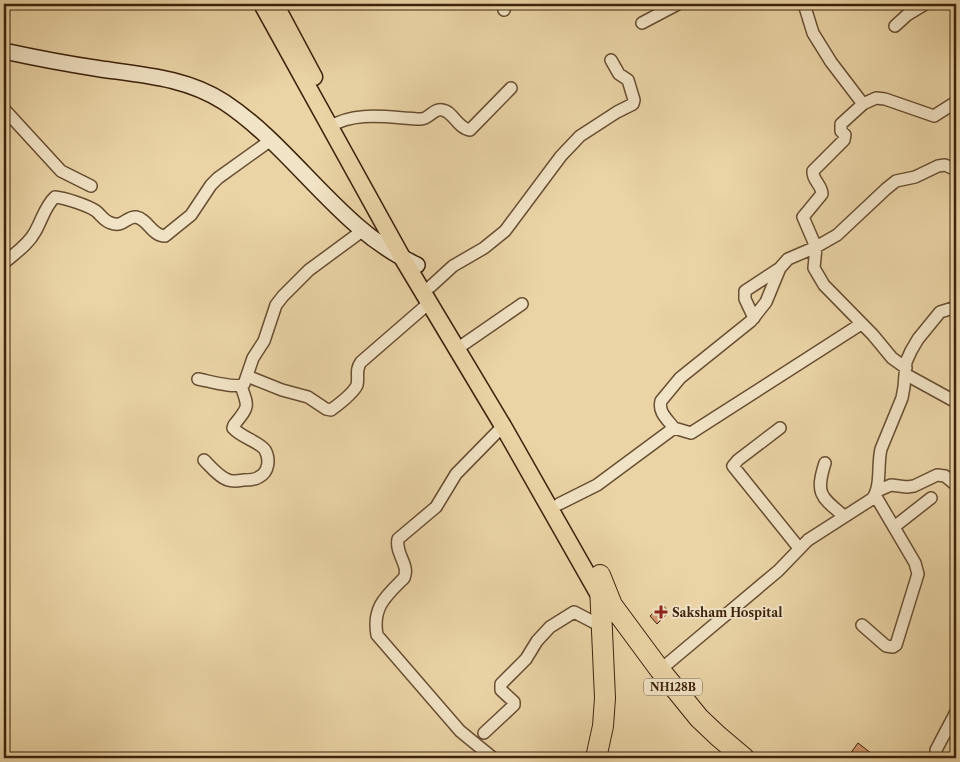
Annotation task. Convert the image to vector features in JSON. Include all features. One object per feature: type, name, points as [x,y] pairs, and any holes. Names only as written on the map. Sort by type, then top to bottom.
[{"type":"highway","points":[[596,758],[603,726],[605,667],[602,636],[606,600],[600,575]]},
{"type":"highway","name":"NH128B","points":[[606,600],[699,718],[744,758]]},
{"type":"highway","points":[[602,636],[636,637]]},
{"type":"highway","points":[[582,758],[594,702],[605,667]]},
{"type":"main road","points":[[262,4],[334,124],[502,426],[606,600]]},
{"type":"main road","points":[[275,4],[334,124]]},
{"type":"main road","points":[[4,52],[51,61],[155,76],[191,85],[224,102],[271,140],[362,231],[410,262]]},
{"type":"main road","points":[[430,295],[464,344],[600,575]]},
{"type":"street","points":[[642,23],[678,4]]},
{"type":"street","points":[[804,4],[813,33],[831,62],[863,104]]},
{"type":"street","points":[[895,26],[907,15],[926,4]]},
{"type":"street","points":[[198,379],[244,381],[308,397],[326,410],[331,410],[355,388],[357,371],[361,362],[430,295],[453,266],[484,248],[505,232],[561,156],[580,136],[633,104],[634,100],[628,80],[619,74],[611,60]]},
{"type":"street","points":[[334,124],[362,116],[425,119],[442,109],[464,129],[470,130],[511,88]]},
{"type":"street","points":[[956,102],[934,116],[880,98],[863,104],[841,124],[841,131],[845,135],[844,140],[813,170],[814,176],[822,189],[822,194],[803,217],[816,247],[814,268],[824,285],[874,335],[892,358],[906,371],[956,402]]},
{"type":"street","points":[[4,109],[60,171],[91,186]]},
{"type":"street","points":[[4,263],[30,240],[50,202],[55,197],[94,210],[112,224],[120,225],[136,217],[159,236],[165,236],[191,215],[211,185],[218,178],[271,140]]},
{"type":"street","points":[[754,318],[745,299],[745,292],[780,268],[788,258],[837,236],[896,180],[915,177],[938,166],[945,165],[956,170]]},
{"type":"street","points":[[204,460],[220,476],[228,480],[258,478],[265,473],[268,466],[264,448],[252,442],[234,428],[234,425],[247,408],[244,381],[257,351],[264,341],[276,305],[282,296],[310,270],[362,231]]},
{"type":"street","points":[[780,268],[770,295],[754,318],[680,378],[660,404],[661,412],[674,428],[691,433],[862,324]]},
{"type":"street","points":[[464,344],[522,304]]},
{"type":"street","points":[[862,625],[886,646],[893,647],[897,642],[916,581],[918,568],[876,493],[878,458],[902,398],[908,356],[918,339],[940,312],[953,308],[956,305]]},
{"type":"street","points":[[492,758],[460,731],[377,635],[375,627],[376,615],[382,601],[404,578],[406,573],[397,550],[398,539],[436,507],[456,474],[502,426]]},
{"type":"street","points":[[559,504],[596,486],[674,428]]},
{"type":"street","points":[[780,428],[738,460],[733,466],[799,548]]},
{"type":"street","points":[[825,463],[820,478],[820,490],[828,502],[844,516]]},
{"type":"street","points":[[660,670],[778,571],[808,540],[868,502],[876,493],[891,485],[911,486],[937,475],[945,476],[956,485]]},
{"type":"street","points":[[894,527],[931,498]]},
{"type":"street","points":[[484,733],[514,705],[514,702],[501,690],[501,684],[526,660],[537,641],[550,627],[574,612],[602,636]]},
{"type":"street","points":[[937,758],[936,750],[956,712]]},
{"type":"building","points":[[663,605],[669,612],[657,624],[650,616]]},
{"type":"building","points":[[858,743],[876,757],[876,758],[847,758]]},
{"type":"place","name":"Saksham Hospital","points":[[661,612]]}]
